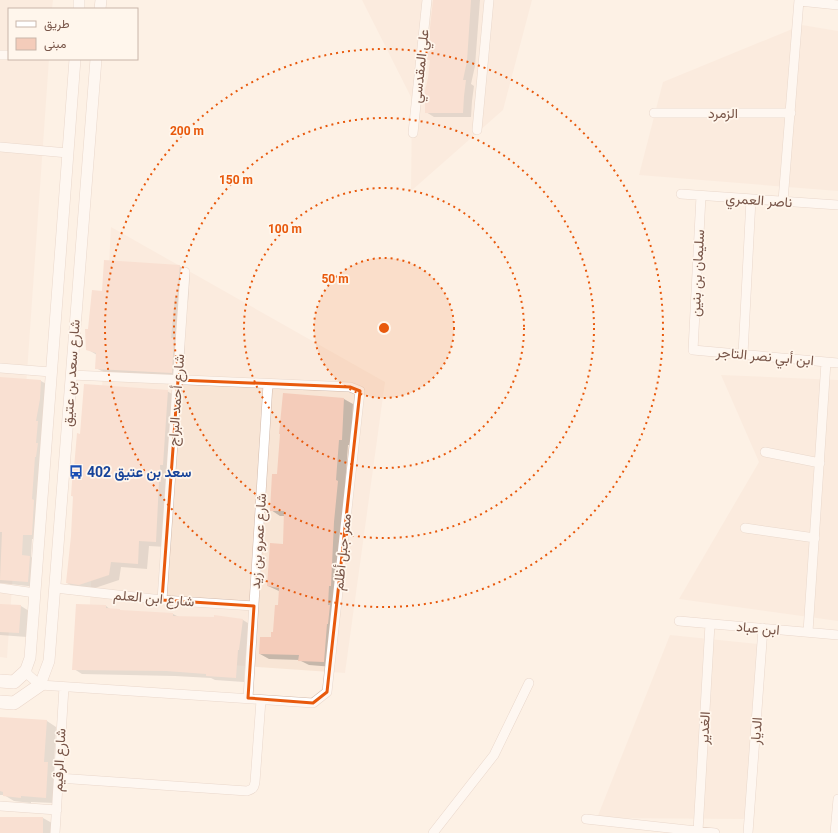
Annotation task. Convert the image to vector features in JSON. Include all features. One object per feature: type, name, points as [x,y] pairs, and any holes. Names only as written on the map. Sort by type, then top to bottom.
[{"type":"main road","points":[[0,681],[14,682],[25,672]]},
{"type":"main road","points":[[0,702],[14,703],[40,685]]},
{"type":"street","name":"علي المقدسي","points":[[413,133],[427,0]]},
{"type":"street","points":[[477,130],[489,0]]},
{"type":"street","points":[[783,201],[799,0],[838,4]]},
{"type":"street","name":"شارع سعد بن عتيق","points":[[25,672],[30,658],[75,60]]},
{"type":"street","name":"شارع سعد بن عتيق","points":[[40,685],[49,661],[96,60]]},
{"type":"street","name":"الزمرد","points":[[654,113],[791,112]]},
{"type":"street","points":[[0,147],[68,153]]},
{"type":"street","name":"ناصر العمري","points":[[681,194],[838,205]]},
{"type":"street","name":"سليمان بن بنين","points":[[693,350],[701,196]]},
{"type":"street","points":[[743,354],[750,199]]},
{"type":"street","name":"شارع أحمد البراج","points":[[162,600],[185,272]]},
{"type":"street","name":"ابن أبي نصر التاجر","points":[[693,350],[838,363]]},
{"type":"street","points":[[808,632],[826,362]]},
{"type":"street","points":[[0,368],[51,372]]},
{"type":"street","name":"ممر جبل أظلم","points":[[40,685],[313,703],[327,692],[360,391],[350,387],[71,375]]},
{"type":"street","name":"شارع عمرو بن زيد","points":[[248,698],[268,384]]},
{"type":"street","points":[[765,452],[820,463]]},
{"type":"street","points":[[745,528],[815,538]]},
{"type":"street","points":[[0,588],[35,593]]},
{"type":"street","name":"شارع ابن العلم","points":[[54,588],[162,600],[254,606]]},
{"type":"street","name":"ابن عباد","points":[[679,621],[838,635]]},
{"type":"street","name":"الغدير","points":[[698,831],[710,624]]},
{"type":"street","name":"الديار","points":[[748,833],[763,628]]},
{"type":"street","points":[[25,672],[40,685]]},
{"type":"street","points":[[433,833],[494,755],[529,683]]},
{"type":"street","name":"شارع الرقيم","points":[[55,833],[64,687]]},
{"type":"street","points":[[58,778],[247,791],[252,790],[255,782],[261,700]]},
{"type":"street","points":[[835,833],[838,799]]},
{"type":"street","points":[[0,806],[57,810]]},
{"type":"street","points":[[586,820],[715,833]]},
{"type":"highlighted area","points":[[178,380],[350,387],[360,391],[327,692],[313,703],[248,698],[254,606],[162,600]]},
{"type":"shaded area","points":[[0,0],[53,0],[52,8],[8,8],[8,60],[49,60],[7,658],[0,657]]},
{"type":"shaded area","points":[[362,0],[532,0],[503,110],[411,191],[412,99]]},
{"type":"shaded area","points":[[802,25],[838,31],[838,191],[639,175],[663,82]]},
{"type":"shaded area","points":[[111,227],[385,382],[345,673],[87,655]]},
{"type":"shaded area","points":[[721,375],[838,380],[838,621],[679,599],[759,462]]},
{"type":"shaded area","points":[[670,635],[758,644],[745,819],[597,818]]},
{"type":"building","points":[[433,0],[471,0],[467,61],[463,80],[466,80],[463,113],[425,113],[425,91],[430,60],[427,60],[427,55]]},
{"type":"building","points":[[104,260],[180,265],[171,338],[174,338],[172,373],[95,369],[96,353],[86,350],[85,329],[88,329],[92,290],[102,291]]},
{"type":"building","points":[[0,377],[41,380],[40,399],[36,421],[38,421],[36,443],[38,443],[35,457],[32,499],[34,500],[32,535],[23,535],[22,555],[30,556],[28,582],[0,580],[2,532],[0,532]]},
{"type":"building","points":[[84,384],[168,390],[163,465],[160,465],[161,482],[159,482],[156,542],[139,541],[138,564],[111,562],[109,575],[79,585],[66,583],[71,536],[73,468],[77,433],[80,434]]},
{"type":"building","points":[[283,393],[344,398],[342,440],[339,440],[336,480],[338,481],[334,522],[331,586],[329,586],[328,605],[330,605],[324,662],[298,661],[299,655],[259,654],[260,637],[271,637],[271,632],[273,632],[275,605],[278,605],[279,588],[267,586],[270,543],[283,544],[284,511],[270,511],[272,474],[277,474]]},
{"type":"building","points":[[0,604],[21,605],[19,633],[0,632]]},
{"type":"building","points":[[76,604],[106,605],[106,608],[120,610],[173,613],[173,616],[214,617],[214,615],[243,619],[238,650],[236,678],[166,671],[72,670]]},
{"type":"building","points":[[0,717],[47,720],[44,762],[48,762],[46,798],[3,796],[3,792],[0,791]]},
{"type":"building","points":[[0,817],[43,817],[43,833],[0,833]]},
{"type":"place","name":"سعد بن عتيق 402","points":[[76,472]]}]
